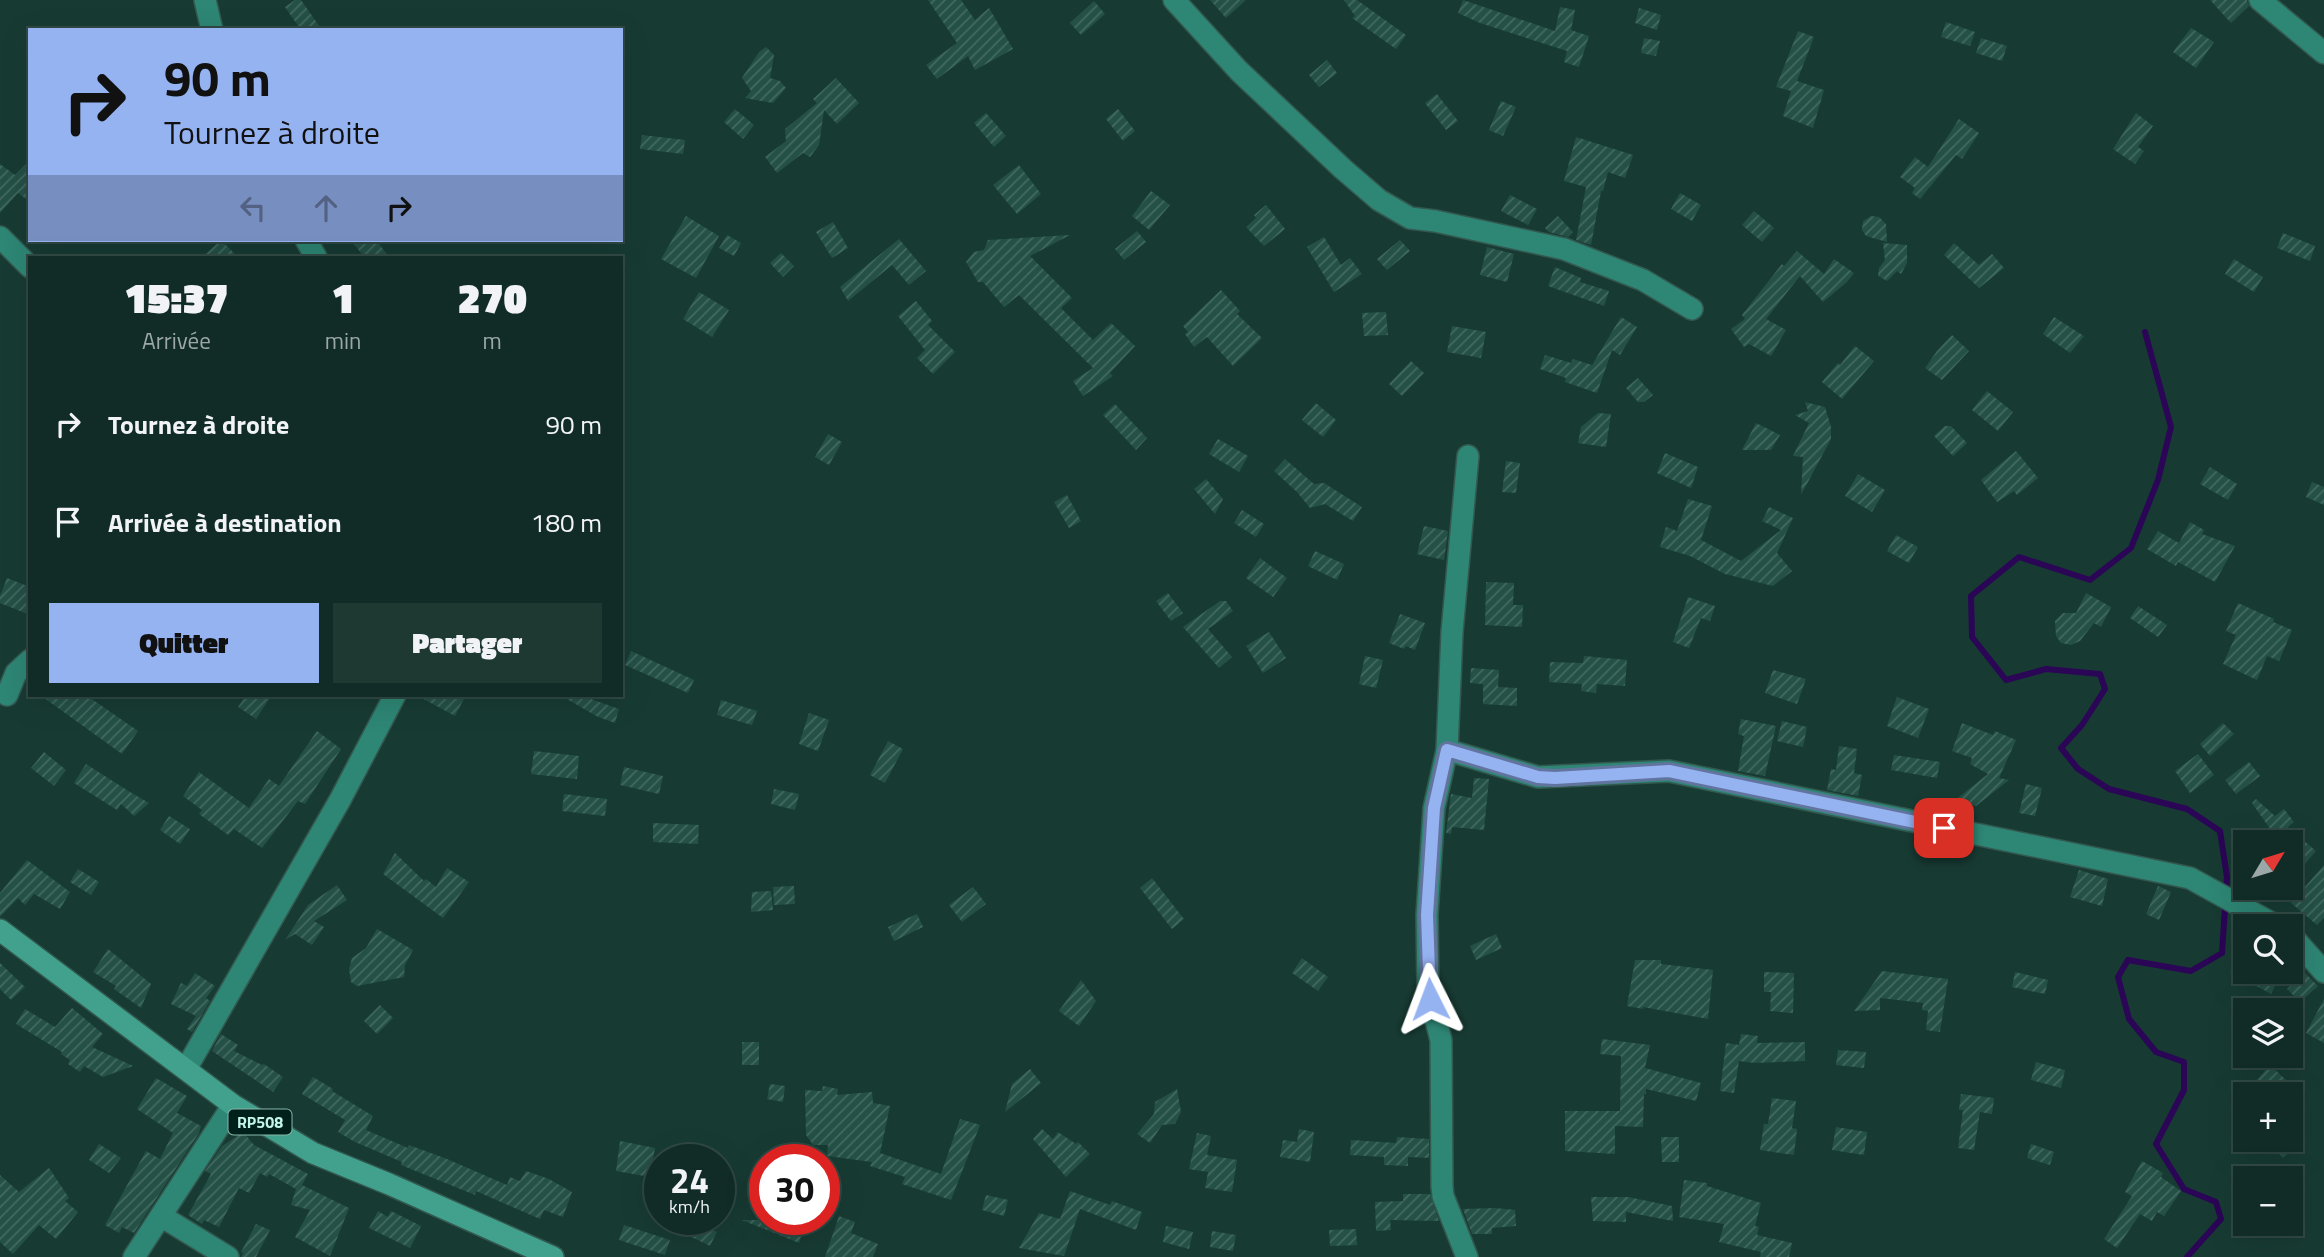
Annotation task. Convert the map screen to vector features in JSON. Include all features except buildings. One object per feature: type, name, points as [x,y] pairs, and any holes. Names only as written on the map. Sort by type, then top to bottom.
[{"type":"main road","name":"RP508","points":[[0,930],[233,1105],[313,1153],[553,1257]]},
{"type":"street","points":[[205,0],[212,28]]},
{"type":"street","points":[[1174,0],[1248,80],[1343,169],[1389,206],[1410,219],[1435,221],[1564,249],[1643,280],[1692,309]]},
{"type":"street","points":[[2260,0],[2324,53]]},
{"type":"street","points":[[0,237],[28,265]]},
{"type":"street","points":[[1467,1257],[1443,1196],[1441,1040],[1428,990],[1427,915],[1434,808],[1447,750],[1452,632],[1468,456]]},
{"type":"street","points":[[7,695],[16,673],[28,662]]},
{"type":"street","points":[[186,1069],[340,800],[394,697]]},
{"type":"street","points":[[1447,750],[1538,777],[1669,771],[2195,880],[2256,914]]},
{"type":"street","points":[[2303,948],[2324,972]]},
{"type":"street","points":[[135,1257],[233,1105]]},
{"type":"street","points":[[161,1216],[228,1257]]},
{"type":"waterway","points":[[2145,332],[2171,427],[2158,480],[2131,548],[2090,580],[2019,557],[1971,596],[1972,637],[2006,680],[2046,669],[2100,674],[2105,689],[2082,725],[2061,748],[2078,769],[2109,789],[2187,809],[2220,831],[2227,877],[2222,953],[2191,971],[2128,960],[2118,977],[2129,1019],[2156,1052],[2184,1062],[2184,1090],[2156,1144],[2184,1189],[2216,1202],[2221,1219],[2187,1257]]},
{"type":"route","points":[[1430,999],[1427,915],[1434,808],[1447,750],[1538,777],[1669,771],[1944,828]]}]
